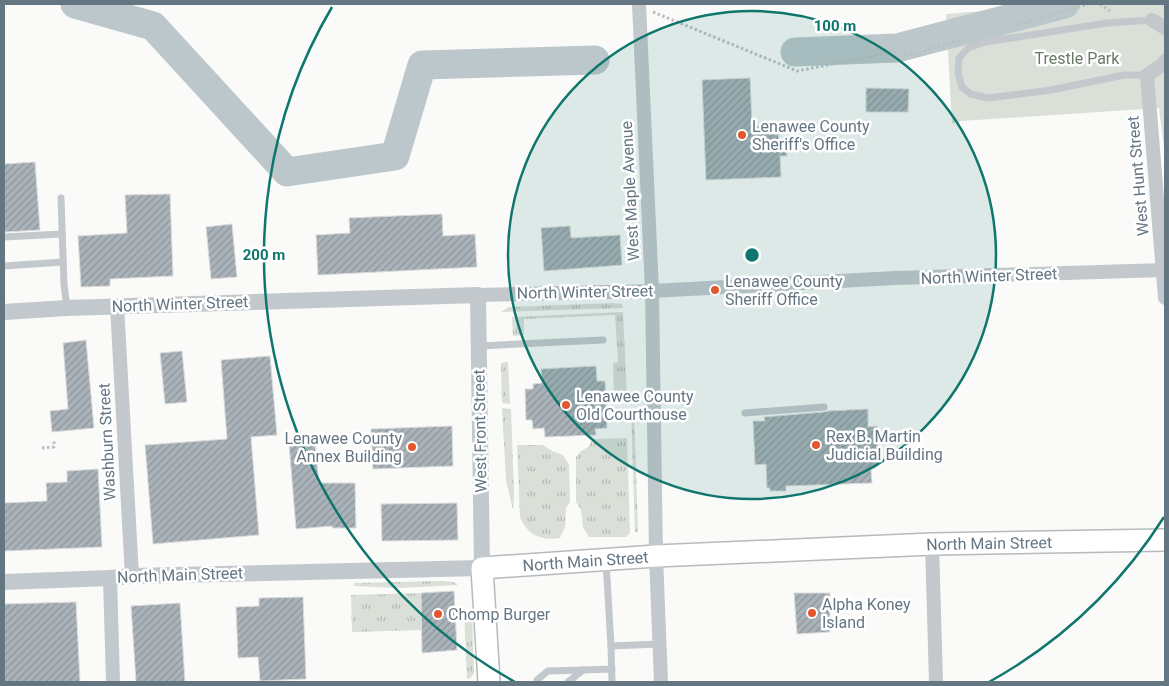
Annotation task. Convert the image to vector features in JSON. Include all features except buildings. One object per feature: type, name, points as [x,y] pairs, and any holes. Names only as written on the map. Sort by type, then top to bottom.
[{"type":"main road","name":"North Main Street","points":[[482,568],[656,556],[932,544],[1165,540]]},
{"type":"main road","points":[[482,568],[489,682]]},
{"type":"street","name":"West Maple Avenue","points":[[639,5],[652,291],[656,556],[661,682]]},
{"type":"street","points":[[1152,20],[1165,28]]},
{"type":"street","points":[[1146,75],[1161,66],[1165,61]]},
{"type":"street","name":"West Hunt Street","points":[[1146,75],[1165,298]]},
{"type":"street","name":"North Winter Street","points":[[4,312],[118,306],[478,294],[652,291],[895,278],[1164,270]]},
{"type":"street","name":"West Front Street","points":[[478,294],[482,568]]},
{"type":"street","name":"Washburn Street","points":[[118,306],[132,576]]},
{"type":"street","points":[[932,544],[936,682]]},
{"type":"street","name":"North Main Street","points":[[4,582],[132,576],[482,568]]},
{"type":"street","points":[[110,578],[113,682]]},
{"type":"lane","points":[[1146,75],[1124,76],[1051,90],[988,98],[971,94],[962,87],[958,73],[960,58],[968,48],[985,42],[1107,24],[1152,20]]},
{"type":"lane","points":[[61,198],[63,262],[68,308]]},
{"type":"lane","points":[[4,237],[62,234]]},
{"type":"lane","points":[[4,266],[63,262]]},
{"type":"lane","points":[[479,346],[603,340]]},
{"type":"lane","points":[[744,413],[824,407]]},
{"type":"lane","points":[[606,560],[612,682]]},
{"type":"lane","points":[[611,646],[660,644]]},
{"type":"lane","points":[[537,682],[548,671],[612,669]]},
{"type":"lane","points":[[568,682],[583,670]]},
{"type":"path","points":[[1013,25],[1089,4]]},
{"type":"path","points":[[639,5],[798,71],[892,52],[916,55],[966,38]]},
{"type":"path","points":[[42,448],[54,447],[54,441]]},
{"type":"green space","name":"Trestle Park","points":[[1073,4],[1165,4],[1165,156],[1159,108],[961,121],[952,124],[946,14]]},
{"type":"green space","points":[[622,304],[623,308],[501,312],[509,307]]},
{"type":"green space","points":[[623,312],[627,397],[614,398],[613,363],[618,362],[615,315],[524,319],[524,335],[513,336],[512,317]]},
{"type":"green space","points":[[508,362],[510,404],[502,403],[501,363]]},
{"type":"green space","points":[[502,408],[511,409],[513,510],[506,480]]},
{"type":"green space","points":[[631,409],[634,409],[638,532],[635,532]]},
{"type":"green space","points":[[627,438],[630,533],[626,537],[589,537],[583,527],[581,510],[576,502],[576,457],[589,446],[593,439]]},
{"type":"green space","points":[[517,445],[543,445],[563,455],[569,465],[570,502],[566,508],[565,527],[560,538],[547,539],[536,535],[527,528],[520,517]]},
{"type":"green space","points":[[453,582],[458,585],[398,588],[354,586],[354,583]]},
{"type":"green space","points":[[421,593],[422,630],[352,632],[351,595]]},
{"type":"green space","points":[[464,612],[472,612],[474,674],[469,679],[467,679]]},
{"type":"waterway","points":[[75,4],[153,26],[287,172],[395,156],[422,65],[595,60]]},
{"type":"waterway","points":[[795,52],[897,48],[1065,4]]},
{"type":"place","name":"Lenawee County Sheriff's Office","points":[[742,135]]},
{"type":"place","name":"Lenawee County Sheriff Office","points":[[715,290]]},
{"type":"place","name":"Lenawee County Old Courthouse","points":[[566,405]]},
{"type":"place","name":"Rex B. Martin Judicial Building","points":[[816,445]]},
{"type":"place","name":"Lenawee County Annex Building","points":[[412,447]]},
{"type":"place","name":"Alpha Koney Island","points":[[812,613]]},
{"type":"place","name":"Chomp Burger","points":[[438,614]]}]
